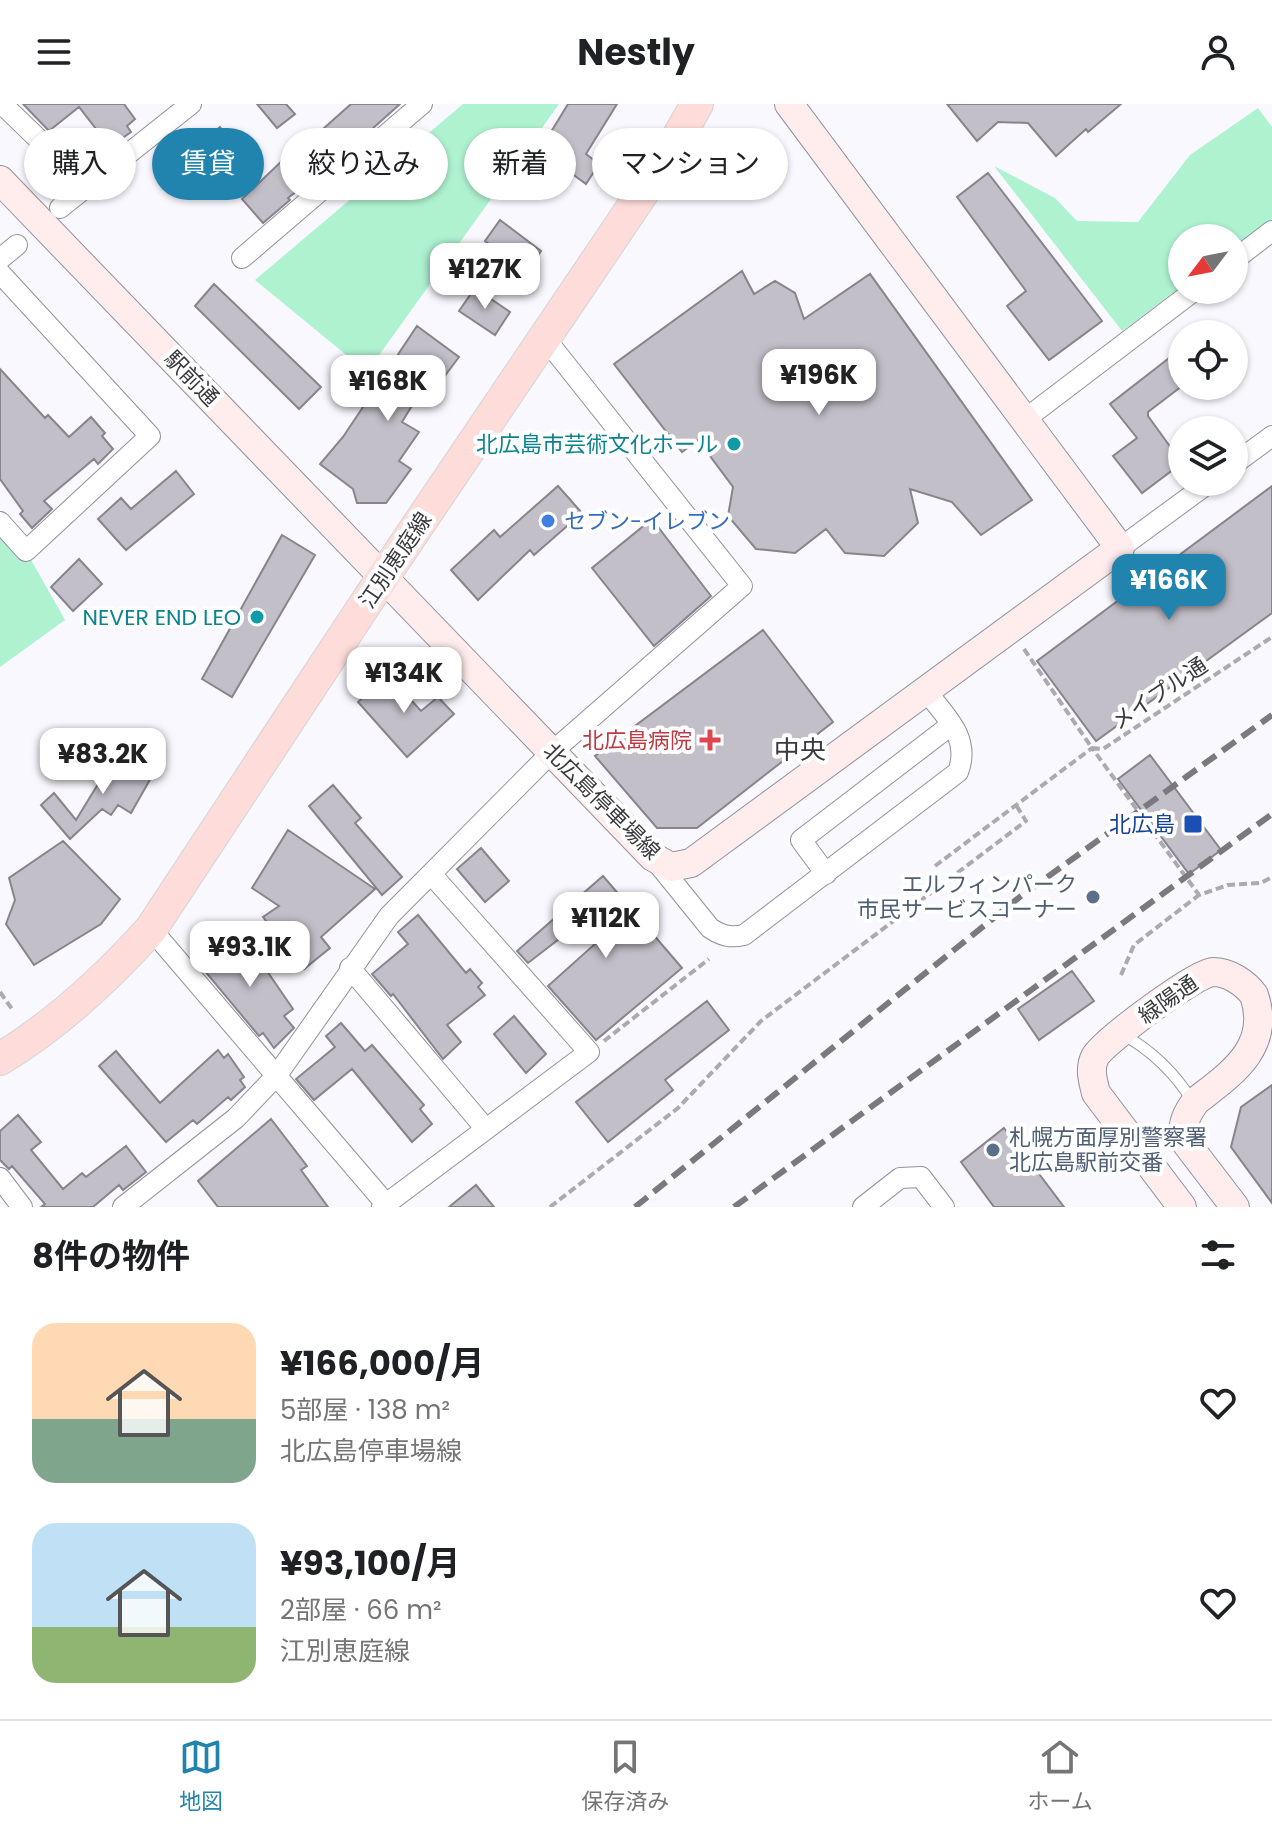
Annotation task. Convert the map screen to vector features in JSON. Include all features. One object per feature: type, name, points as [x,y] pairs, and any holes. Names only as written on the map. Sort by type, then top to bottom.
[{"type":"main road","name":"江別恵庭線","points":[[0,1059],[33,1039],[119,965],[151,929],[383,577],[668,155],[697,104]]},
{"type":"street","points":[[2,104],[27,128]]},
{"type":"street","points":[[136,140],[165,111],[191,104]]},
{"type":"street","points":[[242,258],[422,104]]},
{"type":"street","points":[[789,104],[1120,548],[1191,496]]},
{"type":"street","name":"駅前通","points":[[0,180],[383,577]]},
{"type":"street","points":[[60,208],[71,200]]},
{"type":"street","points":[[1248,249],[1272,231]]},
{"type":"street","points":[[0,259],[17,245]]},
{"type":"street","points":[[0,273],[150,436],[26,551],[0,522]]},
{"type":"street","points":[[1024,420],[1177,304]]},
{"type":"street","points":[[123,1207],[236,1118],[277,1075],[389,916],[552,752],[742,586],[544,337]]},
{"type":"street","points":[[1248,454],[1272,436]]},
{"type":"street","name":"北広島停車場線","points":[[383,577],[653,857],[671,867],[691,863],[1120,548]]},
{"type":"street","points":[[653,857],[710,928],[731,937],[744,935],[958,772],[962,742],[926,691]]},
{"type":"street","points":[[826,874],[801,840],[951,725]]},
{"type":"street","points":[[151,929],[384,1205],[589,1052],[432,875]]},
{"type":"street","points":[[350,968],[485,1128]]},
{"type":"street","name":"緑陽通","points":[[1182,1207],[1096,1093],[1092,1076],[1096,1055],[1120,1033],[1198,976],[1215,972],[1224,974],[1253,993],[1264,1013],[1267,1029],[1256,1056],[1194,1104]]},
{"type":"street","points":[[1194,1104],[1185,1120],[1183,1139],[1235,1207]]},
{"type":"street","points":[[863,1207],[900,1178],[921,1177],[944,1207]]},
{"type":"street","points":[[0,1178],[22,1207]]},
{"type":"lane","points":[[1120,1033],[1159,1059],[1194,1104]]},
{"type":"path","name":"メイプル通","points":[[1092,748],[1103,749],[1272,637]]},
{"type":"path","points":[[1024,648],[1199,895]]},
{"type":"path","points":[[935,866],[1092,748]]},
{"type":"path","points":[[550,1207],[678,1108],[761,1021],[1026,821],[1016,805]]},
{"type":"path","points":[[1121,975],[1134,945],[1199,895],[1228,885],[1261,883],[1272,877]]},
{"type":"path","points":[[589,1052],[709,959]]},
{"type":"path","points":[[0,992],[12,1009]]},
{"type":"green space","points":[[463,104],[559,104],[542,128],[464,128],[464,200],[490,200],[367,372],[255,280],[350,200],[448,200],[448,128],[435,128]]},
{"type":"green space","points":[[1258,108],[1272,127],[1272,219],[1248,237],[1248,224],[1168,224],[1168,296],[1122,331],[994,166],[1055,198],[1077,221],[1138,222],[1190,155]]},
{"type":"green space","points":[[0,522],[26,551],[65,620],[0,667]]},
{"type":"building","points":[[23,104],[124,104],[135,119],[128,128],[95,128],[79,107],[53,128],[46,128]]},
{"type":"building","points":[[257,104],[286,104],[295,114],[277,128]]},
{"type":"building","points":[[351,104],[400,104],[373,128],[324,128]]},
{"type":"building","points":[[568,104],[617,104],[602,128],[592,128],[592,144],[586,154],[592,159],[592,175],[586,184],[576,177],[576,128],[553,128]]},
{"type":"building","points":[[947,104],[1121,104],[1056,156],[1028,123],[998,122],[977,141]]},
{"type":"building","points":[[280,163],[280,200],[290,200],[263,223],[243,200],[264,200],[264,178]]},
{"type":"building","points":[[988,173],[1102,321],[1049,360],[1007,306],[1026,291],[957,197]]},
{"type":"building","points":[[500,220],[541,251],[527,272],[485,241]]},
{"type":"building","points":[[742,271],[754,294],[775,281],[795,293],[804,319],[870,274],[1032,500],[981,535],[952,502],[910,489],[918,523],[884,556],[845,553],[826,529],[795,553],[756,549],[728,516],[733,487],[698,440],[682,452],[614,364]]},
{"type":"building","points":[[214,284],[321,387],[299,409],[195,306]]},
{"type":"building","points":[[475,288],[510,312],[495,335],[459,311]]},
{"type":"building","points":[[417,326],[459,357],[444,377],[434,370],[402,422],[419,432],[399,461],[411,469],[386,503],[357,503],[353,489],[320,464],[343,437]]},
{"type":"building","points":[[1168,359],[1168,397],[1148,412],[1148,416],[1168,444],[1168,474],[1142,493],[1113,456],[1137,438],[1110,404]]},
{"type":"building","points":[[0,369],[45,418],[48,415],[69,437],[91,417],[105,433],[102,436],[113,449],[98,464],[94,459],[44,501],[52,509],[32,528],[0,479]]},
{"type":"building","points":[[176,471],[194,494],[126,550],[98,519],[121,498],[131,509]]},
{"type":"building","points":[[558,486],[582,513],[534,555],[530,550],[478,600],[451,570],[494,530],[500,537]]},
{"type":"building","points":[[1272,486],[1272,613],[1096,741],[1037,661]]},
{"type":"building","points":[[652,519],[711,596],[654,646],[592,568]]},
{"type":"building","name":"NEVER END LEO","points":[[282,535],[315,555],[232,697],[202,679]]},
{"type":"building","points":[[79,559],[102,584],[73,611],[51,587]]},
{"type":"building","points":[[763,630],[833,722],[697,828],[657,828],[595,756]]},
{"type":"building","points":[[388,675],[421,711],[438,697],[454,714],[407,757],[358,702]]},
{"type":"building","points":[[117,753],[152,776],[131,813],[118,805],[111,815],[102,809],[70,839],[41,805],[54,793],[76,820]]},
{"type":"building","points":[[1150,755],[1221,850],[1189,874],[1118,779]]},
{"type":"building","points":[[333,785],[361,818],[355,823],[402,877],[382,895],[309,806]]},
{"type":"building","points":[[288,830],[375,889],[321,937],[330,948],[304,969],[263,917],[279,906],[252,888]]},
{"type":"building","points":[[63,841],[120,899],[101,924],[34,965],[6,924],[15,900],[9,878]]},
{"type":"building","points":[[481,848],[509,881],[485,902],[457,869]]},
{"type":"building","points":[[603,876],[682,968],[596,1040],[548,986],[605,935],[589,916],[528,963],[517,951]]},
{"type":"building","points":[[418,915],[466,973],[470,969],[482,983],[478,987],[485,995],[447,1025],[461,1042],[443,1059],[393,994],[391,996],[372,974],[408,944],[398,932]]},
{"type":"building","points":[[241,933],[293,1009],[284,1016],[294,1028],[274,1048],[263,1033],[259,1036],[199,964]]},
{"type":"building","points":[[1072,971],[1094,1001],[1039,1040],[1018,1009]]},
{"type":"building","points":[[707,1001],[729,1030],[665,1080],[673,1090],[608,1142],[576,1102]]},
{"type":"building","points":[[514,1016],[546,1054],[526,1073],[494,1034]]},
{"type":"building","points":[[341,1023],[365,1051],[372,1045],[424,1105],[420,1109],[432,1124],[412,1142],[352,1069],[314,1100],[296,1079],[335,1047],[326,1036]]},
{"type":"building","points":[[218,1050],[224,1058],[228,1054],[244,1077],[240,1080],[245,1087],[231,1100],[228,1097],[197,1124],[193,1120],[166,1142],[99,1066],[116,1051],[160,1103]]},
{"type":"building","points":[[1272,1085],[1272,1203],[1231,1147],[1241,1107]]},
{"type":"building","points":[[18,1115],[41,1142],[31,1150],[63,1189],[82,1173],[86,1177],[126,1146],[146,1172],[123,1190],[119,1185],[93,1207],[41,1207],[45,1204],[12,1166],[9,1169],[0,1160],[0,1131]]},
{"type":"building","points":[[271,1119],[307,1166],[301,1170],[328,1207],[218,1207],[198,1181]]},
{"type":"building","points":[[1004,1128],[1064,1207],[994,1207],[961,1162]]},
{"type":"building","points":[[476,1185],[494,1207],[449,1207]]},
{"type":"railway","points":[[635,1207],[1021,896],[1272,715]]},
{"type":"railway","points":[[734,1207],[1272,814]]},
{"type":"place","name":"北広島市芸術文化ホール","points":[[734,444]]},
{"type":"place","name":"セブン-イレブン","points":[[548,521]]},
{"type":"place","name":"NEVER END LEO","points":[[257,617]]},
{"type":"place","name":"北広島病院","points":[[710,740]]},
{"type":"place","name":"北広島","points":[[1193,824]]},
{"type":"place","name":"エルフィンパーク 市民サービスコーナー","points":[[1093,897]]},
{"type":"place","name":"札幌方面厚別警察署 北広島駅前交番","points":[[993,1150]]},
{"type":"district","name":"中央","points":[[800,750]]}]
